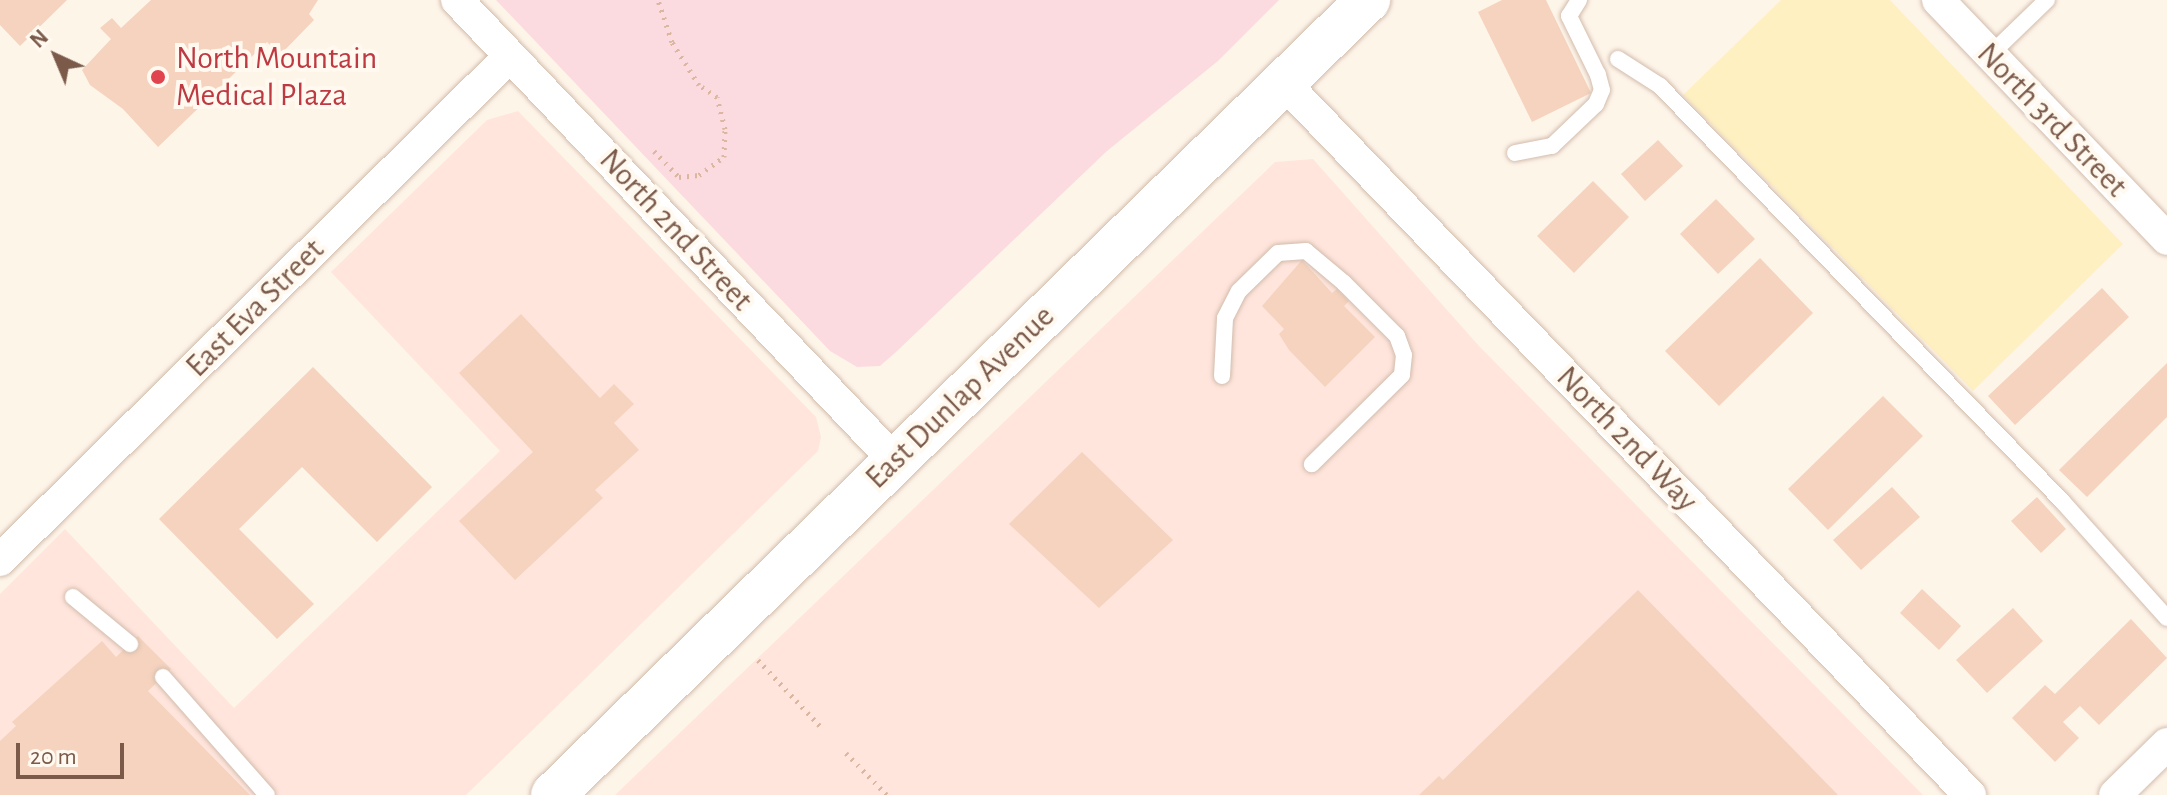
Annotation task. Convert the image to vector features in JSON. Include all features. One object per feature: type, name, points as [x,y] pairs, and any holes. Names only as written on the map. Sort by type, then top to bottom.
[{"type":"main road","name":"East Dunlap Avenue","points":[[553,795],[1368,0]]},
{"type":"street","name":"North 2nd Street","points":[[457,0],[894,460]]},
{"type":"street","name":"North 3rd Street","points":[[1938,0],[2167,239]]},
{"type":"street","name":"East Eva Street","points":[[4,548],[510,56]]},
{"type":"street","name":"North 2nd Way","points":[[1284,83],[1970,795]]},
{"type":"street","points":[[2115,795],[2167,744]]},
{"type":"lane","points":[[1515,153],[1552,146],[1596,104],[1602,90],[1598,75],[1569,16],[1579,0]]},
{"type":"lane","points":[[1990,55],[2047,0]]},
{"type":"lane","points":[[1618,59],[1660,86],[2062,501],[2167,618]]},
{"type":"lane","points":[[1222,376],[1225,318],[1239,291],[1278,253],[1306,251],[1344,283],[1397,336],[1404,355],[1402,375],[1312,464]]},
{"type":"lane","points":[[73,597],[130,644]]},
{"type":"lane","points":[[163,677],[267,795]]},
{"type":"path","points":[[654,151],[679,177],[699,175],[724,157],[725,129],[717,97],[699,85],[679,53],[658,0]]},
{"type":"path","points":[[758,660],[820,726]]},
{"type":"path","points":[[846,753],[887,795]]},
{"type":"shaded area","points":[[496,0],[1279,0],[1218,61],[1107,151],[880,366],[857,367],[830,351]]},
{"type":"shaded area","points":[[518,111],[816,417],[821,437],[818,451],[466,795],[0,795],[0,594],[65,529],[234,708],[500,451],[331,272],[487,120]]},
{"type":"shaded area","points":[[1313,159],[1479,346],[1923,795],[615,795],[1275,162]]},
{"type":"sand","points":[[1781,0],[1890,0],[2123,244],[1973,391],[1683,95]]},
{"type":"building","points":[[0,0],[67,0],[20,46],[0,25]]},
{"type":"building","name":"North Mountain Medical Plaza","points":[[151,0],[318,0],[309,14],[314,20],[280,55],[267,42],[158,147],[123,109],[90,85],[82,70],[111,39],[100,28],[112,18],[121,28]]},
{"type":"building","points":[[1502,0],[1546,0],[1591,93],[1532,122],[1478,12]]},
{"type":"building","points":[[1658,140],[1683,166],[1645,201],[1621,174]]},
{"type":"building","points":[[1593,181],[1629,217],[1574,273],[1537,236]]},
{"type":"building","points":[[1716,199],[1755,239],[1718,274],[1680,234]]},
{"type":"building","points":[[1760,258],[1813,313],[1719,406],[1665,351]]},
{"type":"building","points":[[1302,260],[1332,293],[1337,289],[1349,301],[1344,306],[1375,337],[1325,387],[1289,350],[1279,334],[1284,329],[1262,306]]},
{"type":"building","points":[[2102,288],[2129,317],[2015,425],[1988,396]]},
{"type":"building","points":[[521,314],[600,398],[614,384],[634,404],[614,423],[639,450],[595,490],[603,498],[515,580],[459,521],[533,452],[459,373]]},
{"type":"building","points":[[2167,363],[2167,417],[2087,497],[2059,470]]},
{"type":"building","points":[[313,367],[432,487],[377,542],[302,467],[239,529],[314,604],[277,639],[159,519]]},
{"type":"building","points":[[1883,396],[1923,436],[1828,530],[1788,489]]},
{"type":"building","points":[[1082,452],[1173,540],[1099,608],[1009,524]]},
{"type":"building","points":[[1892,487],[1920,517],[1861,570],[1833,540]]},
{"type":"building","points":[[2037,497],[2066,529],[2041,553],[2011,521]]},
{"type":"building","points":[[1922,589],[1961,626],[1939,650],[1900,613]]},
{"type":"building","points":[[1638,590],[1838,795],[1419,795],[1439,776],[1443,780]]},
{"type":"building","points":[[2013,608],[2043,641],[1987,693],[1956,660]]},
{"type":"building","points":[[2131,619],[2167,658],[2099,725],[2080,706],[2063,722],[2079,738],[2055,762],[2012,718],[2045,685],[2055,694]]},
{"type":"building","points":[[138,636],[171,669],[148,691],[250,795],[0,795],[0,741],[16,726],[12,722],[102,641],[116,657]]},
{"type":"place","name":"North Mountain Medical Plaza","points":[[158,77]]}]
